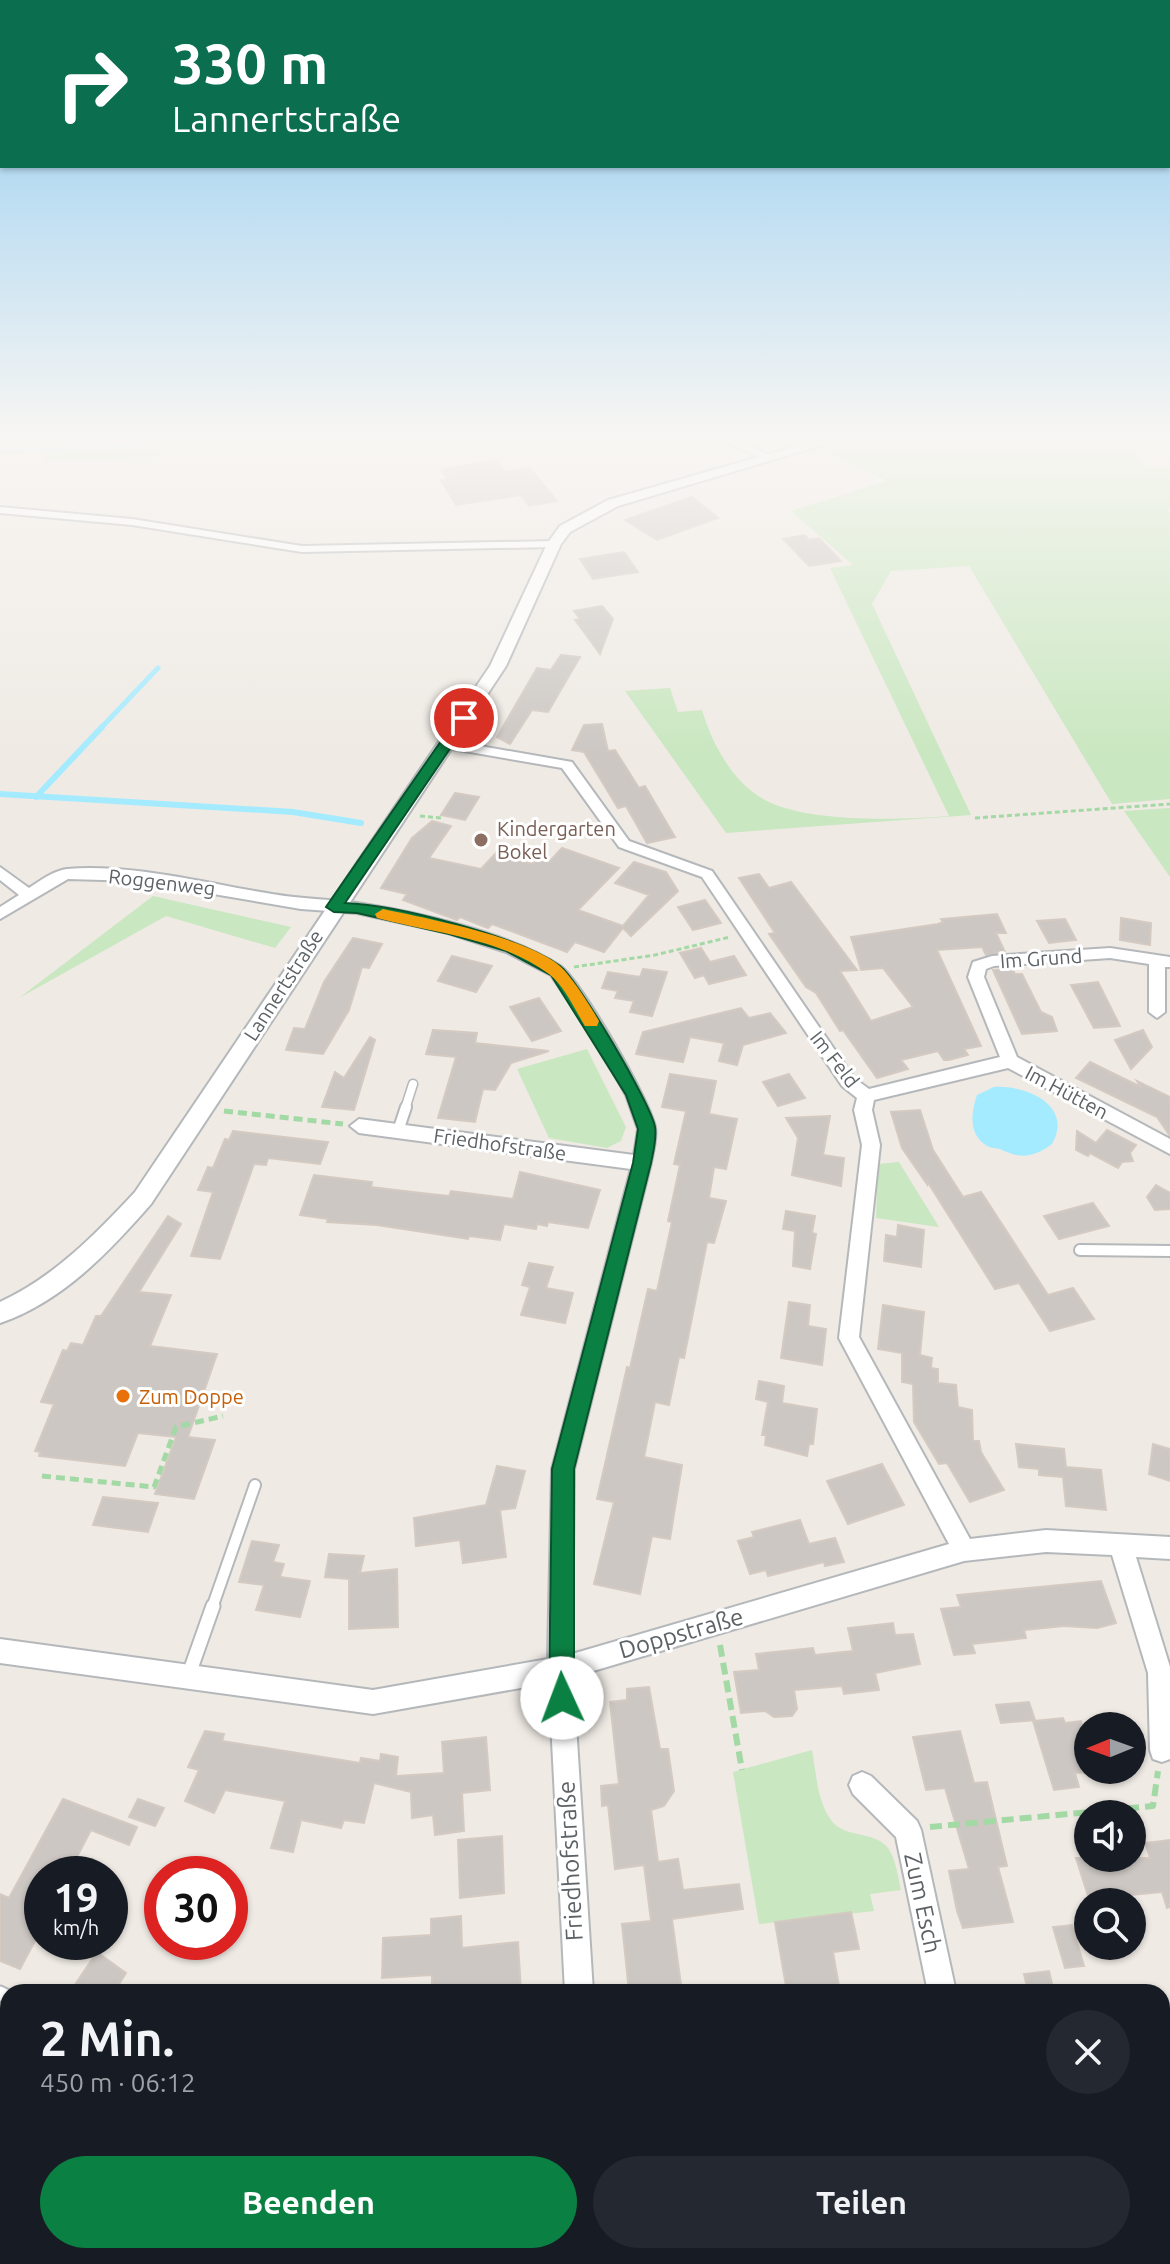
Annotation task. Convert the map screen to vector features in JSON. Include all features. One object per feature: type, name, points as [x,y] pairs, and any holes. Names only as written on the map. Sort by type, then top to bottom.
[{"type":"street","points":[[275,545],[302,549],[521,545]]},
{"type":"street","name":"Lannertstraße","points":[[0,1313],[36,1295],[104,1243],[143,1198],[334,907],[498,666],[554,545]]},
{"type":"street","name":"Im Feld","points":[[446,744],[567,765],[624,844],[707,874],[848,1082],[866,1096],[863,1110],[871,1145],[849,1338],[964,1550]]},
{"type":"street","points":[[0,872],[29,895]]},
{"type":"street","name":"Roggenweg","points":[[0,914],[53,879],[84,873],[173,881],[334,907]]},
{"type":"street","name":"Friedhofstraße","points":[[334,907],[357,908],[451,929],[512,948],[557,971],[603,1039],[635,1095],[647,1129],[642,1163],[563,1469],[560,1669],[579,1984]]},
{"type":"street","name":"Im Grund","points":[[1010,1061],[976,977],[979,966],[992,961],[1110,953],[1164,961],[1157,1012]]},
{"type":"street","name":"Im Hütten","points":[[866,1096],[1010,1061],[1170,1147]]},
{"type":"street","name":"Friedhofstraße","points":[[359,1126],[642,1163]]},
{"type":"street","name":"Doppstraße","points":[[0,1651],[373,1702],[560,1669],[964,1550],[1046,1541],[1170,1548]]},
{"type":"street","points":[[1121,1546],[1160,1673],[1162,1750]]},
{"type":"street","name":"Zum Esch","points":[[862,1785],[908,1830],[940,1984]]},
{"type":"lane","points":[[398,1131],[413,1084]]},
{"type":"lane","points":[[1080,1250],[1170,1251]]},
{"type":"lane","points":[[188,1677],[255,1485]]},
{"type":"path","points":[[975,818],[1170,804]]},
{"type":"path","points":[[417,816],[442,818]]},
{"type":"path","points":[[557,971],[655,955],[746,933]]},
{"type":"path","points":[[202,1109],[359,1126]]},
{"type":"path","points":[[42,1476],[154,1487],[176,1427],[223,1416]]},
{"type":"path","points":[[715,1623],[742,1770]]},
{"type":"path","points":[[908,1830],[1153,1806],[1162,1750]]},
{"type":"green space","points":[[830,545],[1170,545],[1170,799],[1112,804],[969,566],[891,571],[872,604],[971,815],[726,833],[625,691],[670,688],[678,712],[702,710],[718,749],[743,784],[765,800],[783,807],[805,813],[855,818],[949,816],[830,568],[853,565]]},
{"type":"green space","points":[[1170,808],[1170,877],[1124,811]]},
{"type":"green space","points":[[153,896],[291,927],[275,948],[166,916],[19,998]]},
{"type":"green space","points":[[587,1049],[626,1127],[621,1141],[607,1148],[549,1138],[517,1069]]},
{"type":"green space","points":[[899,1162],[939,1227],[876,1218],[878,1164]]},
{"type":"green space","points":[[812,1750],[819,1793],[829,1817],[842,1829],[874,1838],[888,1848],[901,1890],[870,1894],[874,1911],[759,1924],[733,1772]]},
{"type":"water","points":[[994,1087],[1032,1094],[1052,1108],[1057,1118],[1057,1130],[1052,1144],[1039,1152],[1020,1156],[989,1147],[981,1141],[974,1130],[975,1102],[977,1095]]},
{"type":"building","points":[[788,545],[825,545],[841,561],[809,566]]},
{"type":"building","points":[[624,552],[638,572],[593,579],[580,559]]},
{"type":"building","points":[[602,606],[613,619],[600,654],[575,620],[580,619],[574,611]]},
{"type":"building","points":[[561,655],[580,657],[548,712],[532,710],[510,744],[497,737],[537,668],[551,670]]},
{"type":"building","points":[[602,724],[608,751],[615,750],[639,788],[645,786],[675,837],[647,843],[626,806],[618,808],[584,752],[572,750],[584,725]]},
{"type":"building","points":[[455,793],[479,797],[465,820],[441,815]]},
{"type":"building","points":[[432,821],[451,826],[429,858],[481,869],[497,852],[532,864],[538,858],[549,862],[562,848],[619,868],[578,910],[623,926],[649,895],[615,883],[634,862],[666,872],[678,891],[631,936],[623,928],[604,952],[575,942],[567,952],[492,924],[488,928],[460,917],[457,920],[403,900],[407,894],[381,888],[412,838]]},
{"type":"building","points":[[759,874],[769,888],[791,882],[857,970],[840,971],[871,1021],[913,1007],[883,968],[861,970],[851,937],[938,924],[943,922],[941,919],[997,914],[1006,933],[996,933],[1005,952],[986,955],[982,947],[937,950],[981,1046],[964,1049],[968,1055],[949,1060],[944,1060],[938,1051],[901,1060],[908,1069],[877,1078],[769,934],[775,933],[739,878]]},
{"type":"building","points":[[705,900],[721,923],[693,930],[678,907]]},
{"type":"building","points":[[1121,918],[1151,923],[1150,945],[1120,940]]},
{"type":"building","points":[[1065,919],[1076,940],[1049,943],[1037,921]]},
{"type":"building","points":[[353,938],[382,944],[369,968],[362,967],[349,1010],[323,1054],[286,1050],[294,1028],[305,1029],[324,982]]},
{"type":"building","points":[[701,948],[710,962],[734,956],[746,975],[709,984],[704,975],[695,978],[680,953]]},
{"type":"building","points":[[452,956],[492,966],[476,992],[438,981]]},
{"type":"building","points":[[1012,968],[1015,974],[1022,974],[1041,1012],[1052,1017],[1057,1031],[1022,1034],[993,970]]},
{"type":"building","points":[[643,969],[667,972],[652,1016],[630,1012],[634,1001],[615,998],[618,991],[602,988],[608,972],[640,977]]},
{"type":"building","points":[[1098,982],[1120,1026],[1094,1028],[1071,985]]},
{"type":"building","points":[[539,998],[561,1031],[532,1041],[510,1007]]},
{"type":"building","points":[[741,1008],[749,1018],[770,1013],[786,1033],[743,1045],[737,1065],[719,1061],[724,1043],[690,1037],[683,1062],[636,1054],[643,1032]]},
{"type":"building","points":[[433,1030],[477,1033],[475,1043],[549,1051],[511,1063],[495,1090],[483,1089],[475,1122],[438,1118],[456,1057],[426,1054]]},
{"type":"building","points":[[1143,1030],[1152,1047],[1131,1069],[1115,1040]]},
{"type":"building","points":[[370,1037],[375,1040],[354,1110],[322,1107],[335,1072],[344,1078]]},
{"type":"building","points":[[1090,1062],[1141,1087],[1137,1081],[1170,1097],[1170,1136],[1157,1117],[1076,1078]]},
{"type":"building","points":[[670,1074],[716,1081],[709,1114],[737,1119],[726,1169],[714,1167],[709,1198],[726,1201],[714,1243],[707,1242],[684,1358],[679,1357],[669,1405],[655,1402],[644,1457],[682,1465],[670,1539],[652,1536],[640,1594],[594,1584],[614,1502],[597,1499],[648,1289],[657,1291],[672,1222],[668,1221],[680,1165],[674,1164],[686,1111],[662,1107]]},
{"type":"building","points":[[789,1074],[805,1098],[778,1106],[763,1082]]},
{"type":"building","points":[[920,1110],[933,1150],[963,1197],[981,1192],[1048,1295],[1073,1288],[1094,1319],[1050,1331],[1019,1283],[995,1289],[927,1181],[927,1184],[902,1148],[891,1112]]},
{"type":"building","points":[[830,1116],[823,1155],[844,1158],[841,1186],[792,1175],[798,1138],[786,1118]]},
{"type":"building","points":[[1107,1130],[1136,1145],[1130,1153],[1133,1161],[1122,1162],[1118,1168],[1090,1153],[1088,1156],[1076,1150],[1077,1131],[1096,1143]]},
{"type":"building","points":[[233,1131],[328,1142],[320,1164],[268,1158],[266,1165],[254,1164],[220,1259],[191,1256],[213,1192],[198,1190],[208,1167],[213,1168],[225,1139],[229,1140]]},
{"type":"building","points":[[520,1172],[600,1190],[588,1228],[548,1222],[547,1226],[537,1224],[536,1229],[504,1224],[500,1240],[469,1236],[468,1239],[377,1225],[327,1222],[328,1219],[300,1215],[314,1175],[372,1182],[371,1187],[449,1196],[451,1191],[513,1199]]},
{"type":"building","points":[[1156,1185],[1170,1193],[1170,1209],[1155,1210],[1147,1197]]},
{"type":"building","points":[[1093,1203],[1109,1226],[1059,1239],[1044,1216]]},
{"type":"building","points":[[786,1211],[815,1216],[812,1233],[816,1234],[810,1269],[793,1266],[795,1231],[783,1229]]},
{"type":"building","name":"Zum Doppe","points":[[168,1216],[181,1224],[139,1292],[171,1295],[150,1346],[217,1354],[188,1437],[215,1440],[194,1499],[155,1494],[176,1437],[138,1433],[125,1466],[39,1456],[40,1452],[35,1451],[54,1404],[41,1402],[63,1350],[67,1351],[71,1343],[83,1345],[96,1316],[101,1316]]},
{"type":"building","points":[[898,1225],[924,1230],[921,1267],[884,1261],[886,1235],[897,1237]]},
{"type":"building","points":[[529,1263],[553,1267],[546,1288],[573,1293],[565,1323],[521,1315],[530,1287],[522,1285]]},
{"type":"building","points":[[789,1302],[810,1305],[808,1326],[826,1329],[822,1365],[781,1358]]},
{"type":"building","points":[[883,1305],[924,1312],[920,1355],[932,1358],[931,1368],[938,1369],[938,1383],[956,1385],[958,1407],[972,1410],[973,1441],[979,1441],[981,1452],[1004,1490],[970,1502],[947,1463],[939,1464],[914,1422],[913,1384],[902,1382],[902,1353],[878,1349]]},
{"type":"building","points":[[759,1381],[784,1386],[782,1403],[817,1409],[813,1444],[809,1444],[807,1456],[765,1445],[766,1435],[762,1435],[768,1402],[756,1399]]},
{"type":"building","points":[[1016,1444],[1064,1449],[1066,1467],[1101,1470],[1106,1510],[1066,1506],[1063,1477],[1039,1475],[1039,1469],[1019,1467]]},
{"type":"building","points":[[1153,1444],[1170,1449],[1170,1481],[1149,1474]]},
{"type":"building","points":[[882,1464],[904,1505],[848,1524],[827,1481]]},
{"type":"building","points":[[497,1466],[525,1471],[515,1508],[500,1510],[506,1557],[463,1563],[460,1540],[416,1546],[414,1518],[486,1505]]},
{"type":"building","points":[[103,1497],[158,1503],[148,1532],[93,1525]]},
{"type":"building","points":[[800,1520],[809,1544],[835,1538],[844,1562],[825,1566],[824,1562],[768,1576],[766,1570],[750,1574],[738,1541],[754,1537],[752,1532]]},
{"type":"building","points":[[252,1541],[279,1545],[273,1562],[284,1564],[280,1577],[310,1581],[300,1617],[256,1610],[264,1585],[239,1582]]},
{"type":"building","points":[[329,1554],[364,1556],[360,1573],[397,1569],[398,1627],[349,1629],[349,1579],[325,1577]]},
{"type":"building","points":[[1101,1581],[1116,1623],[1097,1628],[1064,1626],[1024,1630],[1026,1638],[972,1644],[975,1653],[954,1655],[941,1609],[961,1607],[957,1595]]},
{"type":"building","points":[[893,1623],[895,1635],[913,1634],[920,1664],[875,1673],[879,1690],[844,1694],[842,1686],[794,1690],[797,1709],[792,1716],[774,1717],[765,1711],[741,1713],[734,1672],[759,1670],[756,1654],[813,1648],[815,1655],[853,1651],[848,1628]]},
{"type":"building","points":[[649,1687],[660,1749],[668,1749],[674,1791],[664,1806],[651,1810],[658,1862],[678,1859],[683,1890],[739,1884],[743,1909],[672,1919],[681,1984],[628,1984],[622,1924],[651,1921],[644,1865],[615,1869],[608,1805],[602,1806],[601,1786],[619,1784],[610,1702],[627,1700],[627,1689]]},
{"type":"building","points":[[1029,1702],[1035,1720],[1001,1723],[996,1705]]},
{"type":"building","points":[[1063,1718],[1065,1723],[1074,1722],[1074,1784],[1079,1787],[1054,1790],[1033,1721]]},
{"type":"building","points":[[205,1731],[224,1734],[222,1741],[360,1763],[361,1758],[380,1761],[381,1754],[398,1757],[396,1776],[444,1773],[442,1742],[486,1737],[490,1790],[462,1793],[464,1831],[435,1835],[433,1815],[412,1818],[411,1792],[374,1783],[364,1823],[344,1820],[341,1828],[301,1820],[293,1852],[271,1848],[285,1801],[225,1790],[214,1813],[185,1801],[199,1770],[188,1767]]},
{"type":"building","points":[[960,1731],[974,1783],[987,1782],[1007,1866],[998,1867],[1013,1922],[963,1928],[957,1911],[949,1871],[969,1869],[945,1788],[926,1790],[913,1737]]},
{"type":"building","points":[[63,1799],[137,1827],[129,1845],[91,1830],[77,1856],[32,1856]]},
{"type":"building","points":[[138,1799],[164,1808],[155,1826],[129,1817]]},
{"type":"building","points":[[502,1836],[504,1893],[460,1898],[458,1840]]},
{"type":"building","points":[[1170,1840],[1170,1907],[1167,1908],[1162,1892],[1146,1894],[1146,1888],[1086,1888],[1080,1872],[1146,1872],[1146,1858],[1150,1858],[1146,1843]]},
{"type":"building","points":[[24,1870],[25,1960],[20,1969],[0,1961],[0,1894],[9,1898]]},
{"type":"building","points":[[851,1912],[859,1949],[833,1952],[839,1984],[786,1984],[775,1922]]},
{"type":"building","points":[[461,1916],[462,1948],[518,1942],[521,1984],[432,1984],[432,1975],[382,1978],[383,1938],[431,1935],[431,1919]]},
{"type":"building","points":[[1072,1925],[1074,1960],[1082,1960],[1084,1966],[1065,1968],[1053,1927]]},
{"type":"building","points":[[92,1960],[108,1960],[126,1973],[119,1984],[75,1984]]},
{"type":"building","points":[[1049,1971],[1052,1984],[1026,1984],[1024,1974]]},
{"type":"waterway","points":[[100,729],[158,668]]},
{"type":"waterway","points":[[37,796],[102,727]]},
{"type":"waterway","points":[[0,794],[37,796]]},
{"type":"waterway","points":[[37,796],[293,812],[361,823]]},
{"type":"slow traffic","points":[[383,914],[451,929],[512,948],[557,971],[591,1021]]},
{"type":"place","name":"Kindergarten Bokel","points":[[481,840]]},
{"type":"place","name":"Zum Doppe","points":[[123,1396]]},
{"type":"route","points":[[464,718],[334,907],[357,908],[451,929],[512,948],[557,971],[603,1039],[635,1095],[647,1129],[642,1163],[563,1469],[562,1698]]}]
